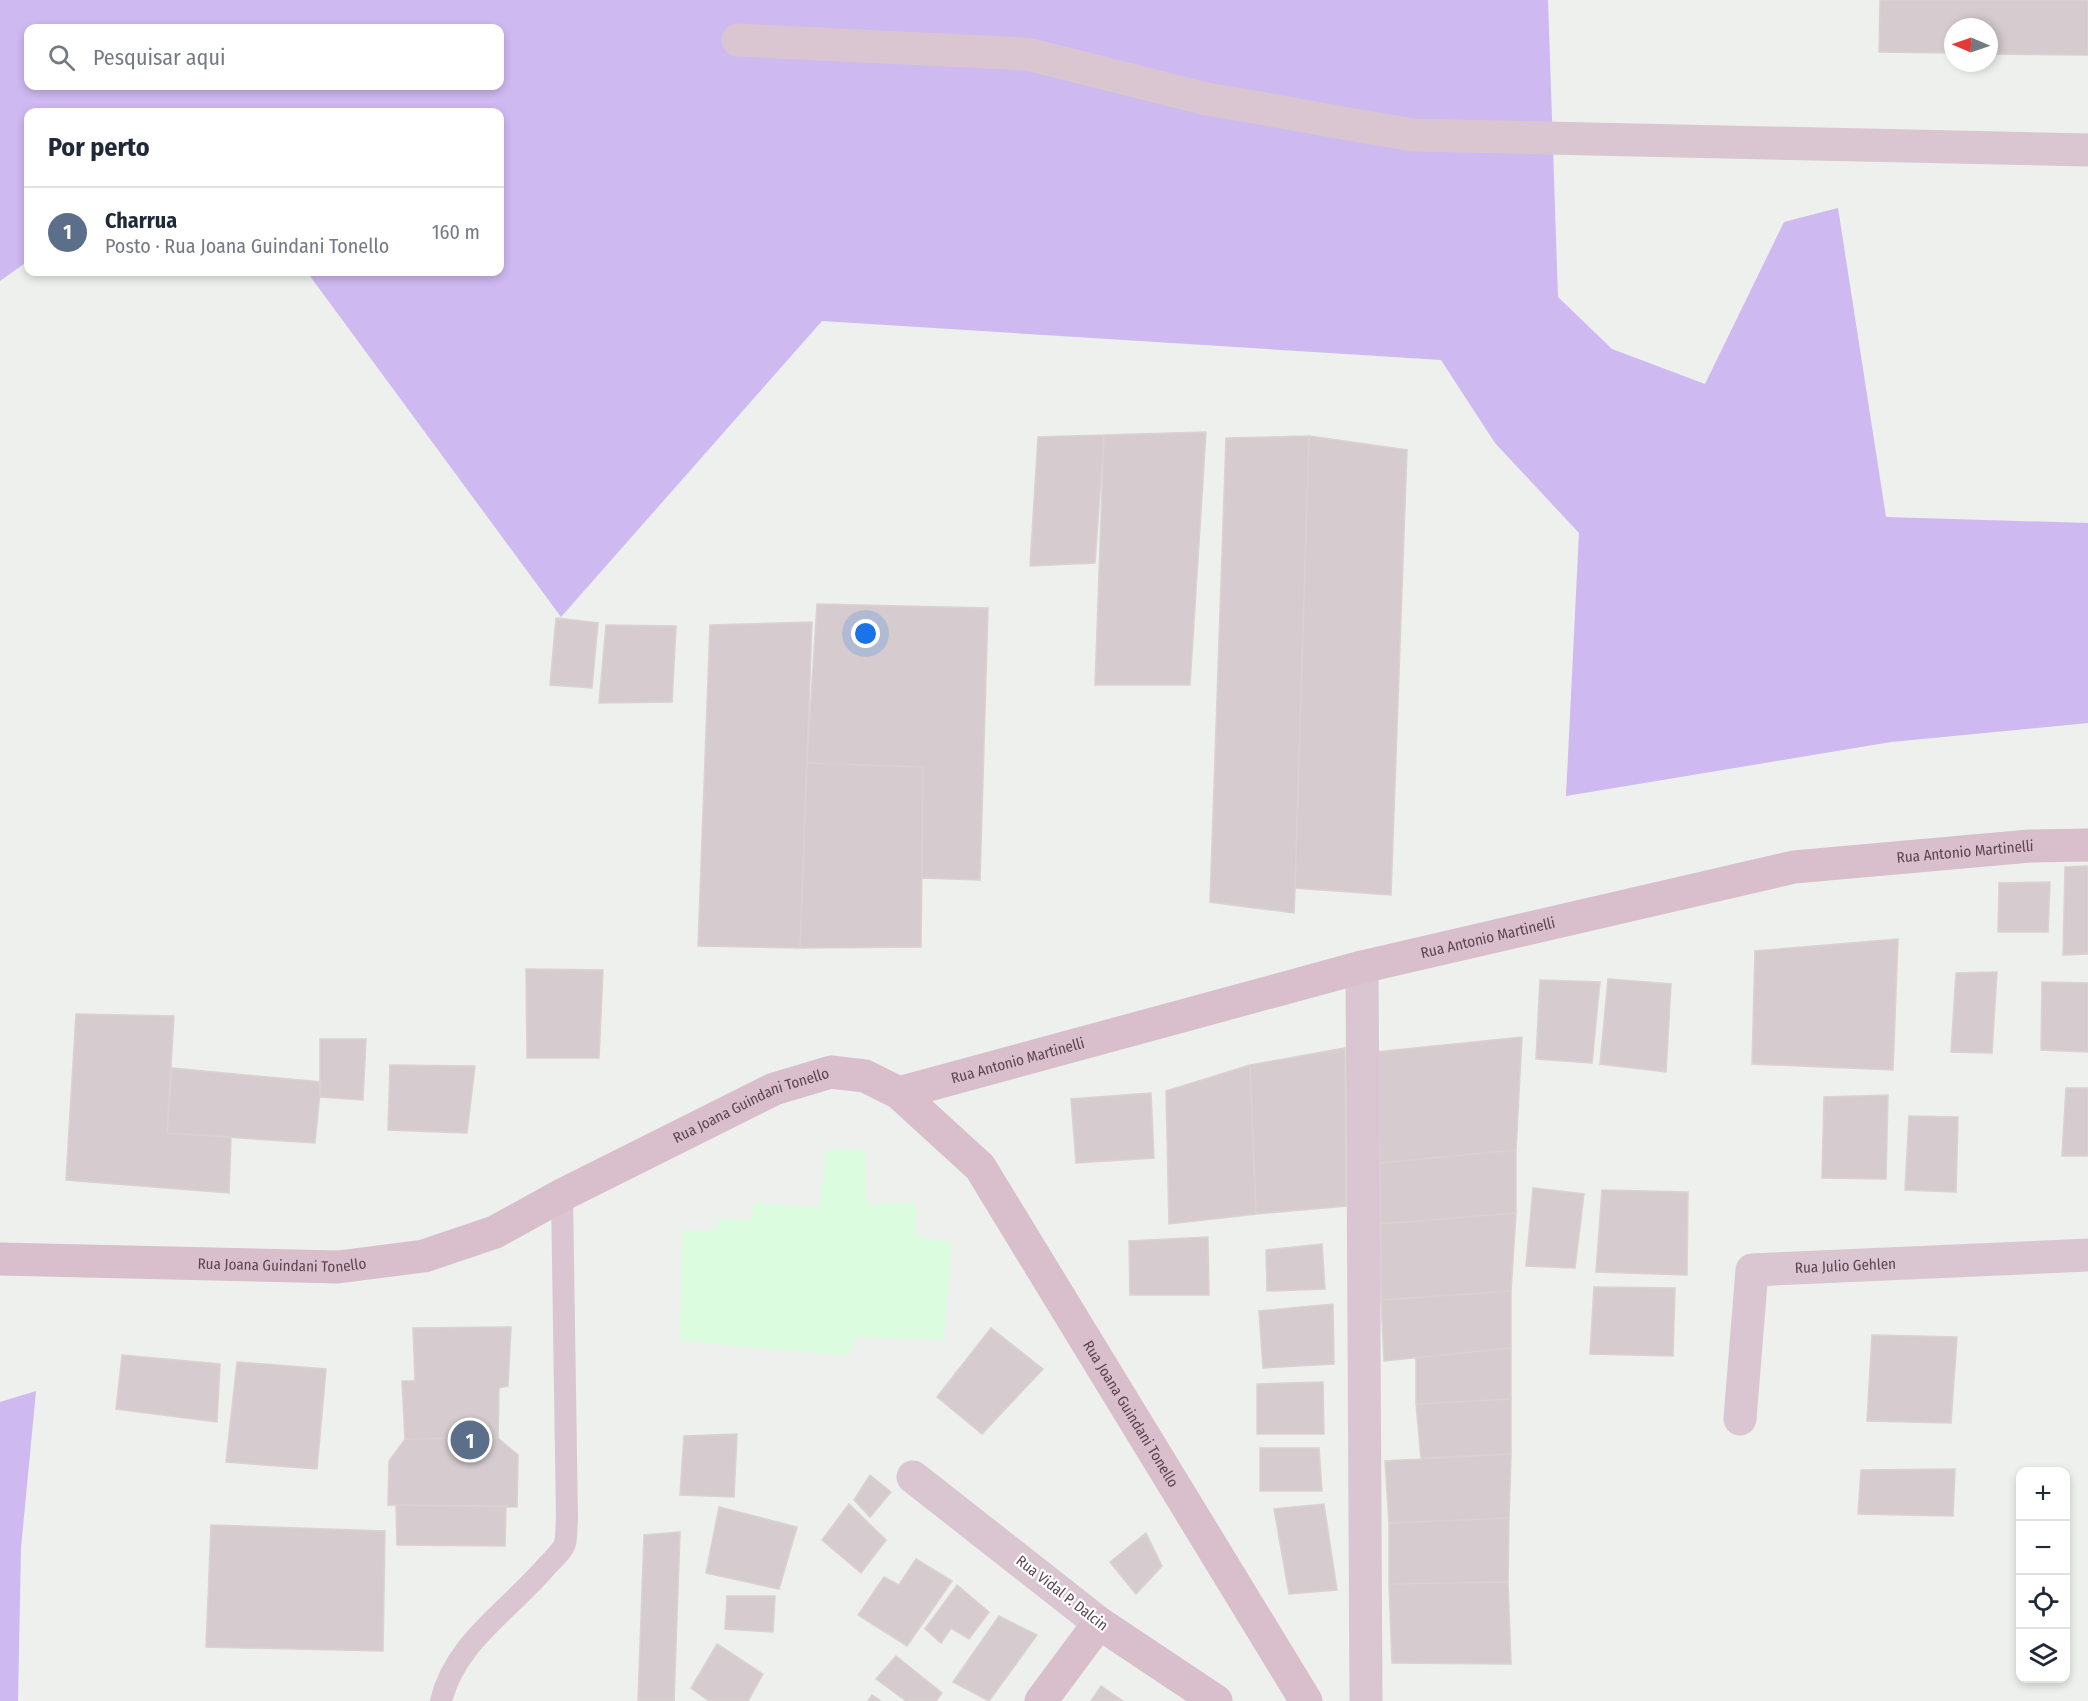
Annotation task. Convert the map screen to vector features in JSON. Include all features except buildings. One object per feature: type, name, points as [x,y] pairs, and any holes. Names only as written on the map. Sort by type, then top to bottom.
[{"type":"main road","name":"Rua Antonio Martinelli","points":[[899,1093],[1362,967],[1794,867],[2030,846],[2088,845]]},
{"type":"main road","name":"Rua Joana Guindani Tonello","points":[[0,1259],[338,1267],[424,1256],[495,1232],[562,1195],[774,1089],[831,1072],[865,1076],[899,1093],[980,1167],[1306,1701]]},
{"type":"main road","points":[[1041,1701],[1099,1623]]},
{"type":"main road","name":"Rua Vidal P. Dalcin","points":[[1099,1623],[1216,1701]]},
{"type":"street","points":[[738,40],[1027,54],[1202,98],[1412,135],[2088,150]]},
{"type":"street","points":[[1362,967],[1366,1701]]},
{"type":"street","name":"Rua Julio Gehlen","points":[[1740,1419],[1752,1269],[2088,1255]]},
{"type":"street","name":"Rua Vidal P. Dalcin","points":[[913,1477],[1099,1623]]},
{"type":"lane","points":[[441,1701],[445,1684],[460,1657],[496,1616],[530,1586],[565,1544],[567,1520],[562,1195]]},
{"type":"shaded area","points":[[0,0],[1548,0],[1558,297],[1612,349],[1705,384],[1784,222],[1838,208],[1886,517],[2088,523],[2088,723],[1891,742],[1566,796],[1579,533],[1495,443],[1441,360],[822,321],[561,617],[310,276],[504,276],[504,108],[24,108],[24,264],[0,281]]},
{"type":"shaded area","points":[[827,1149],[865,1150],[867,1205],[916,1202],[915,1235],[952,1242],[944,1340],[856,1337],[849,1356],[680,1341],[682,1230],[710,1231],[723,1219],[750,1221],[754,1203],[819,1208]]},
{"type":"shaded area","points":[[36,1391],[21,1548],[18,1701],[0,1701],[0,1402]]},
{"type":"place","name":"Charrua","points":[[470,1440]]}]
